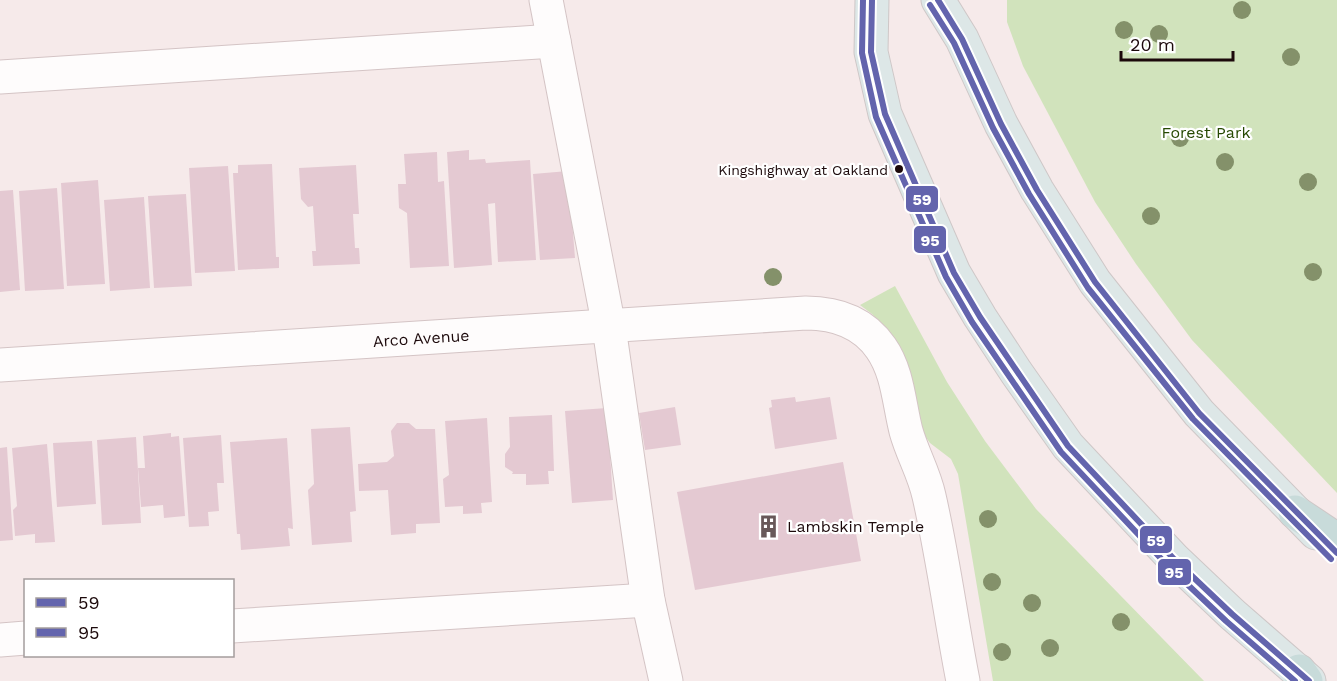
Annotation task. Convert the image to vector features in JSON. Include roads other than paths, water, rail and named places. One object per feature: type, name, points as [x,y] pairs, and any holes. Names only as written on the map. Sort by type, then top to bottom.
[{"type":"highway","points":[[1296,512],[1337,540]]},
{"type":"main road","points":[[872,0],[871,52],[885,114],[954,273],[980,317],[1068,446],[1174,559],[1305,678]]},
{"type":"main road","points":[[938,0],[962,39],[1001,124],[1037,190],[1095,282],[1199,413],[1337,554]]},
{"type":"street","points":[[546,0],[609,327],[648,600],[666,681]]},
{"type":"street","points":[[0,77],[554,41]]},
{"type":"street","name":"Arco Avenue","points":[[0,365],[806,313],[825,313],[842,317],[864,329],[881,348],[890,364],[906,430],[929,496],[963,681]]},
{"type":"street","points":[[234,626],[648,600]]},
{"type":"street","points":[[0,640],[24,638]]},
{"type":"place","name":"Kingshighway at Oakland","points":[[899,169]]},
{"type":"place","name":"Lambskin Temple","points":[[769,526]]},
{"type":"park label","name":"Forest Park","points":[[1206,132]]}]
